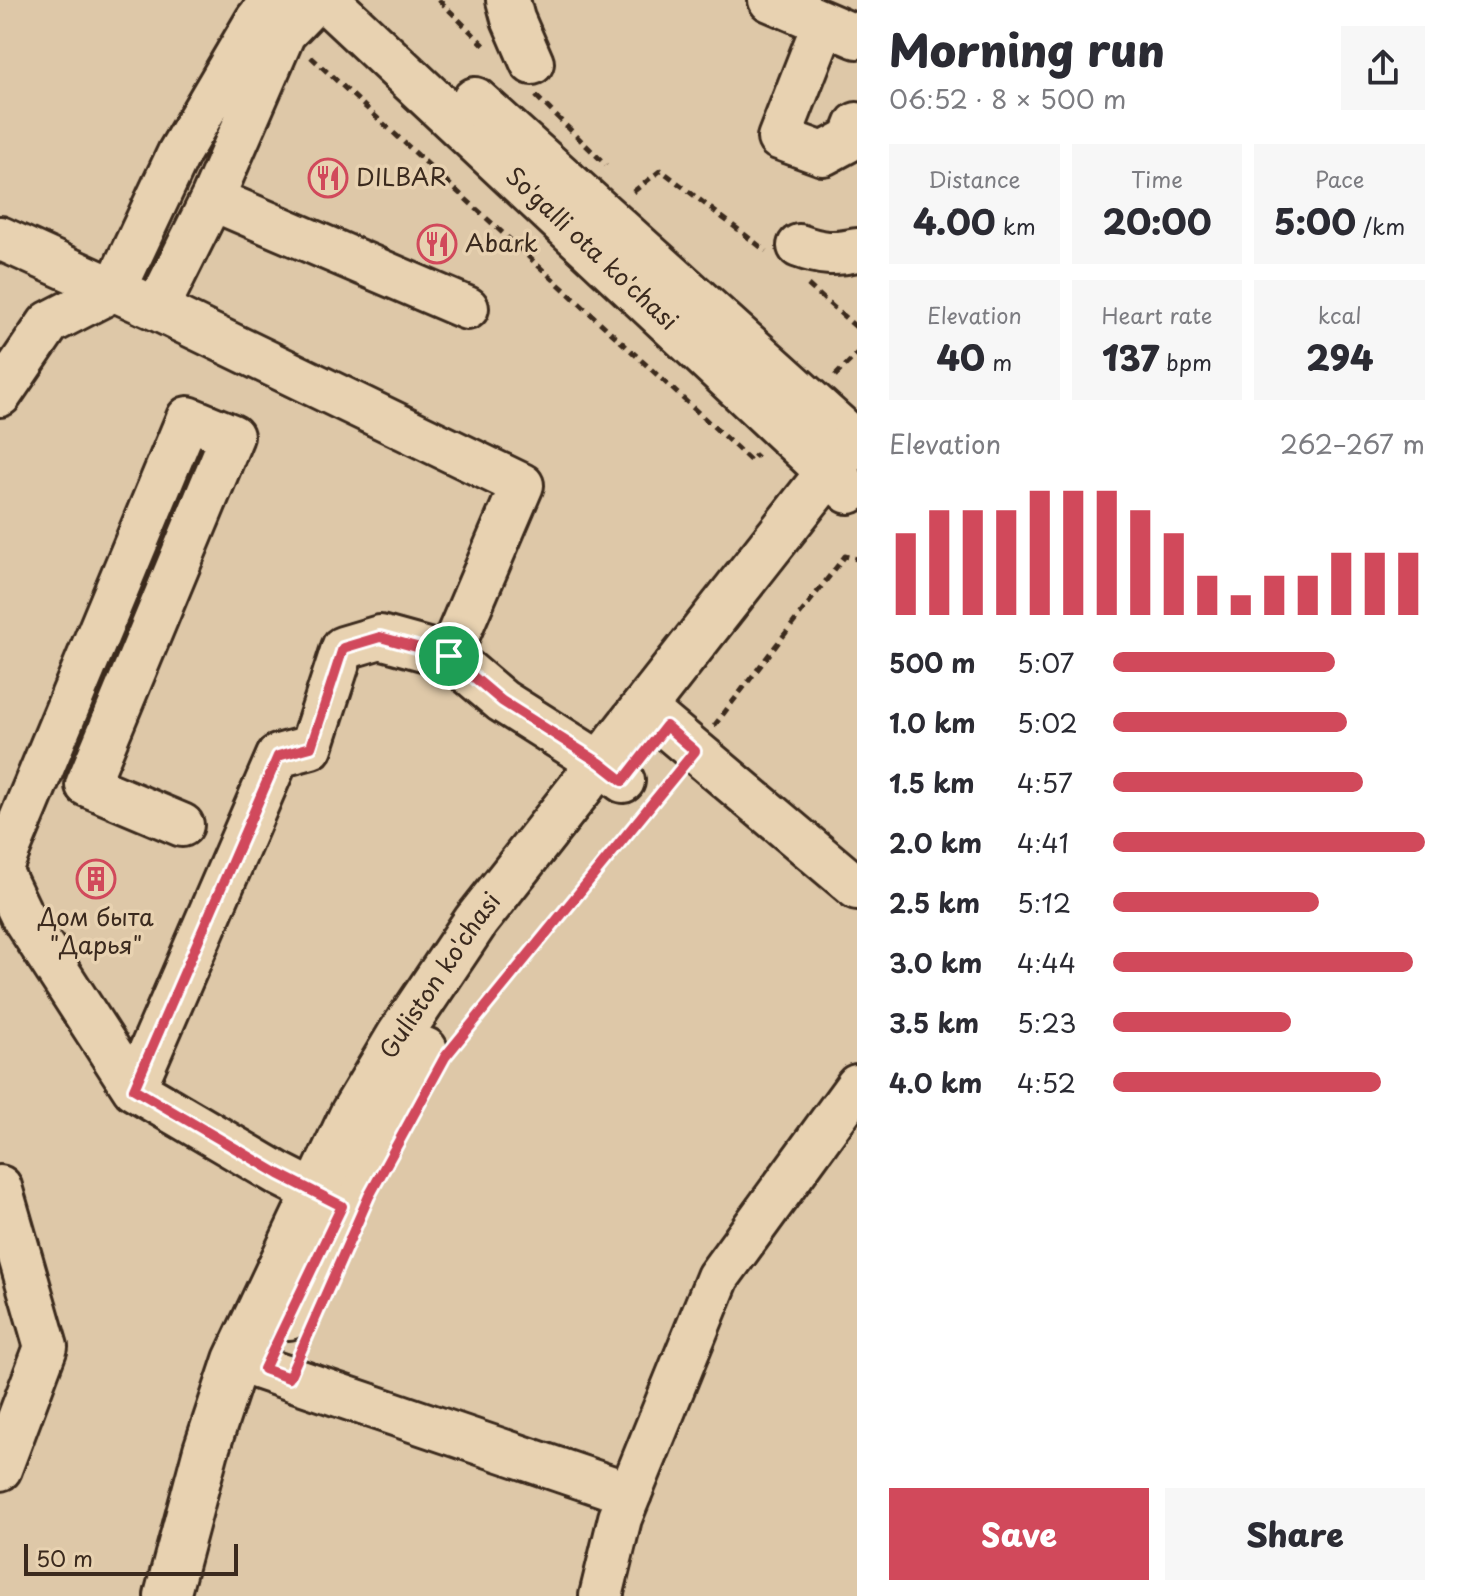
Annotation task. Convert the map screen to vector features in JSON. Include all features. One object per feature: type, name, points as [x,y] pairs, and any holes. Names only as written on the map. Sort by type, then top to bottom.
[{"type":"main road","name":"So'galli ota ko'chasi","points":[[326,0],[851,467]]},
{"type":"main road","name":"So'galli ota ko'chasi","points":[[364,0],[851,467]]},
{"type":"main road","name":"Guliston ko'chasi","points":[[167,1596],[206,1450],[328,1199],[382,1125],[455,1001],[611,772],[668,728],[851,467]]},
{"type":"main road","name":"Guliston ko'chasi","points":[[198,1596],[236,1454],[250,1364]]},
{"type":"street","points":[[0,395],[49,323],[115,289],[179,153],[257,20],[273,0]]},
{"type":"street","points":[[157,309],[212,199],[284,33],[316,0]]},
{"type":"street","points":[[508,0],[513,19],[517,67]]},
{"type":"street","points":[[770,0],[848,32],[779,138],[823,154],[851,139],[857,124]]},
{"type":"street","points":[[212,199],[467,308]]},
{"type":"street","points":[[0,238],[115,289],[522,485],[449,656]]},
{"type":"street","points":[[790,260],[819,253],[834,255],[857,250]]},
{"type":"street","points":[[182,825],[87,785],[232,436],[188,418],[0,870],[21,914],[134,1089],[328,1199]]},
{"type":"street","points":[[134,1089],[278,756],[311,747],[343,648],[380,637],[449,656],[502,701],[611,772]]},
{"type":"street","points":[[668,728],[857,888]]},
{"type":"street","points":[[601,1596],[620,1518],[718,1277],[857,1086]]},
{"type":"street","points":[[0,1187],[13,1280],[46,1347],[0,1469]]},
{"type":"street","points":[[250,1364],[630,1494]]},
{"type":"path","points":[[439,0],[517,67],[612,172]]},
{"type":"path","points":[[623,182],[634,193],[661,170],[790,260],[857,328]]},
{"type":"path","points":[[455,1045],[668,728],[845,556],[857,559]]},
{"type":"place","name":"DILBAR","points":[[328,178]]},
{"type":"place","name":"Abark","points":[[437,244]]},
{"type":"place","name":"Дом быта \"Дарья\"","points":[[96,879]]},
{"type":"route","points":[[380,637],[449,656],[502,701],[623,781],[666,726],[695,751],[445,1057],[369,1196],[289,1378],[264,1369],[342,1206],[279,1174],[134,1089],[278,756],[311,747],[343,648],[380,637]]}]
